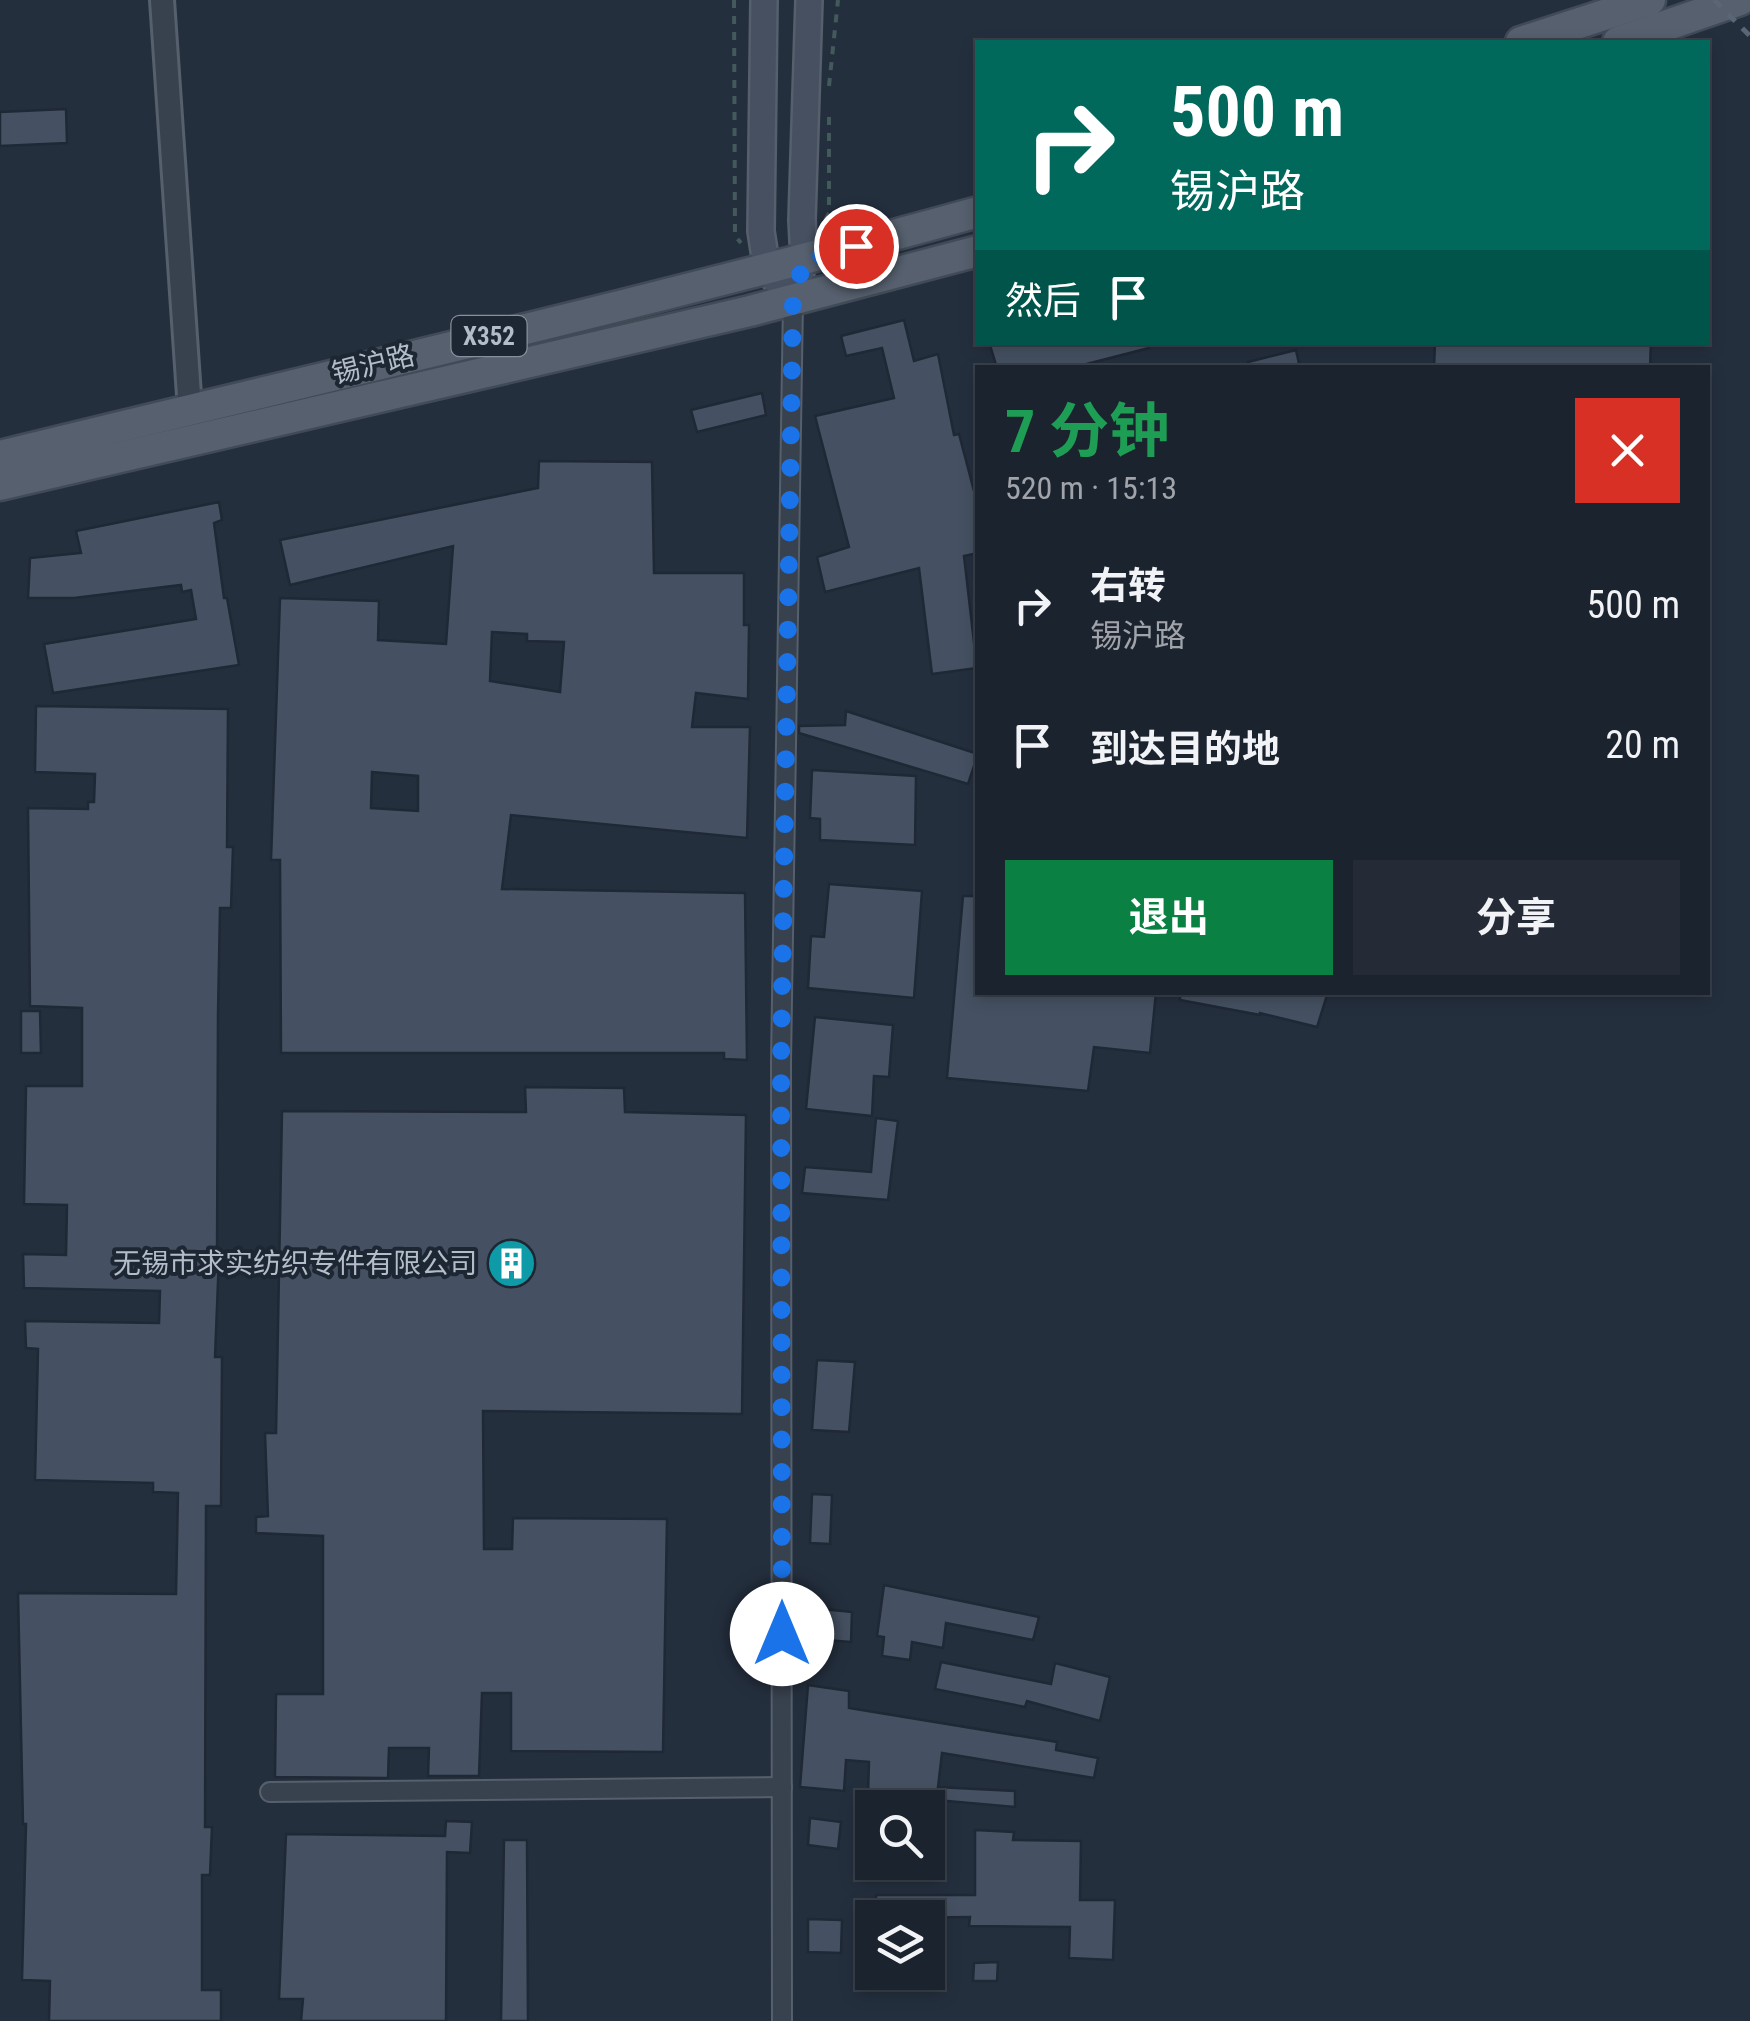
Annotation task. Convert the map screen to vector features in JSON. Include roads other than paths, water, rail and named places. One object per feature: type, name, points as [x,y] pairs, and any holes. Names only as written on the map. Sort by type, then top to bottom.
[{"type":"main road","points":[[764,0],[761,231],[768,270],[793,301]]},
{"type":"main road","points":[[793,301],[804,260],[810,0]]},
{"type":"main road","points":[[1527,40],[1650,0]]},
{"type":"main road","points":[[1624,40],[1740,0]]},
{"type":"main road","name":"锡沪路","points":[[0,467],[190,410],[768,270],[975,213]]},
{"type":"main road","name":"锡沪路","points":[[0,467],[793,301],[975,252]]},
{"type":"street","points":[[162,0],[190,410]]},
{"type":"street","points":[[782,2021],[781,1062],[793,301]]},
{"type":"street","points":[[270,1792],[782,1787]]},
{"type":"railway","points":[[1714,0],[1750,36]]},
{"type":"place","name":"无锡市求实纺织专件有限公司","points":[[512,1263]]}]
